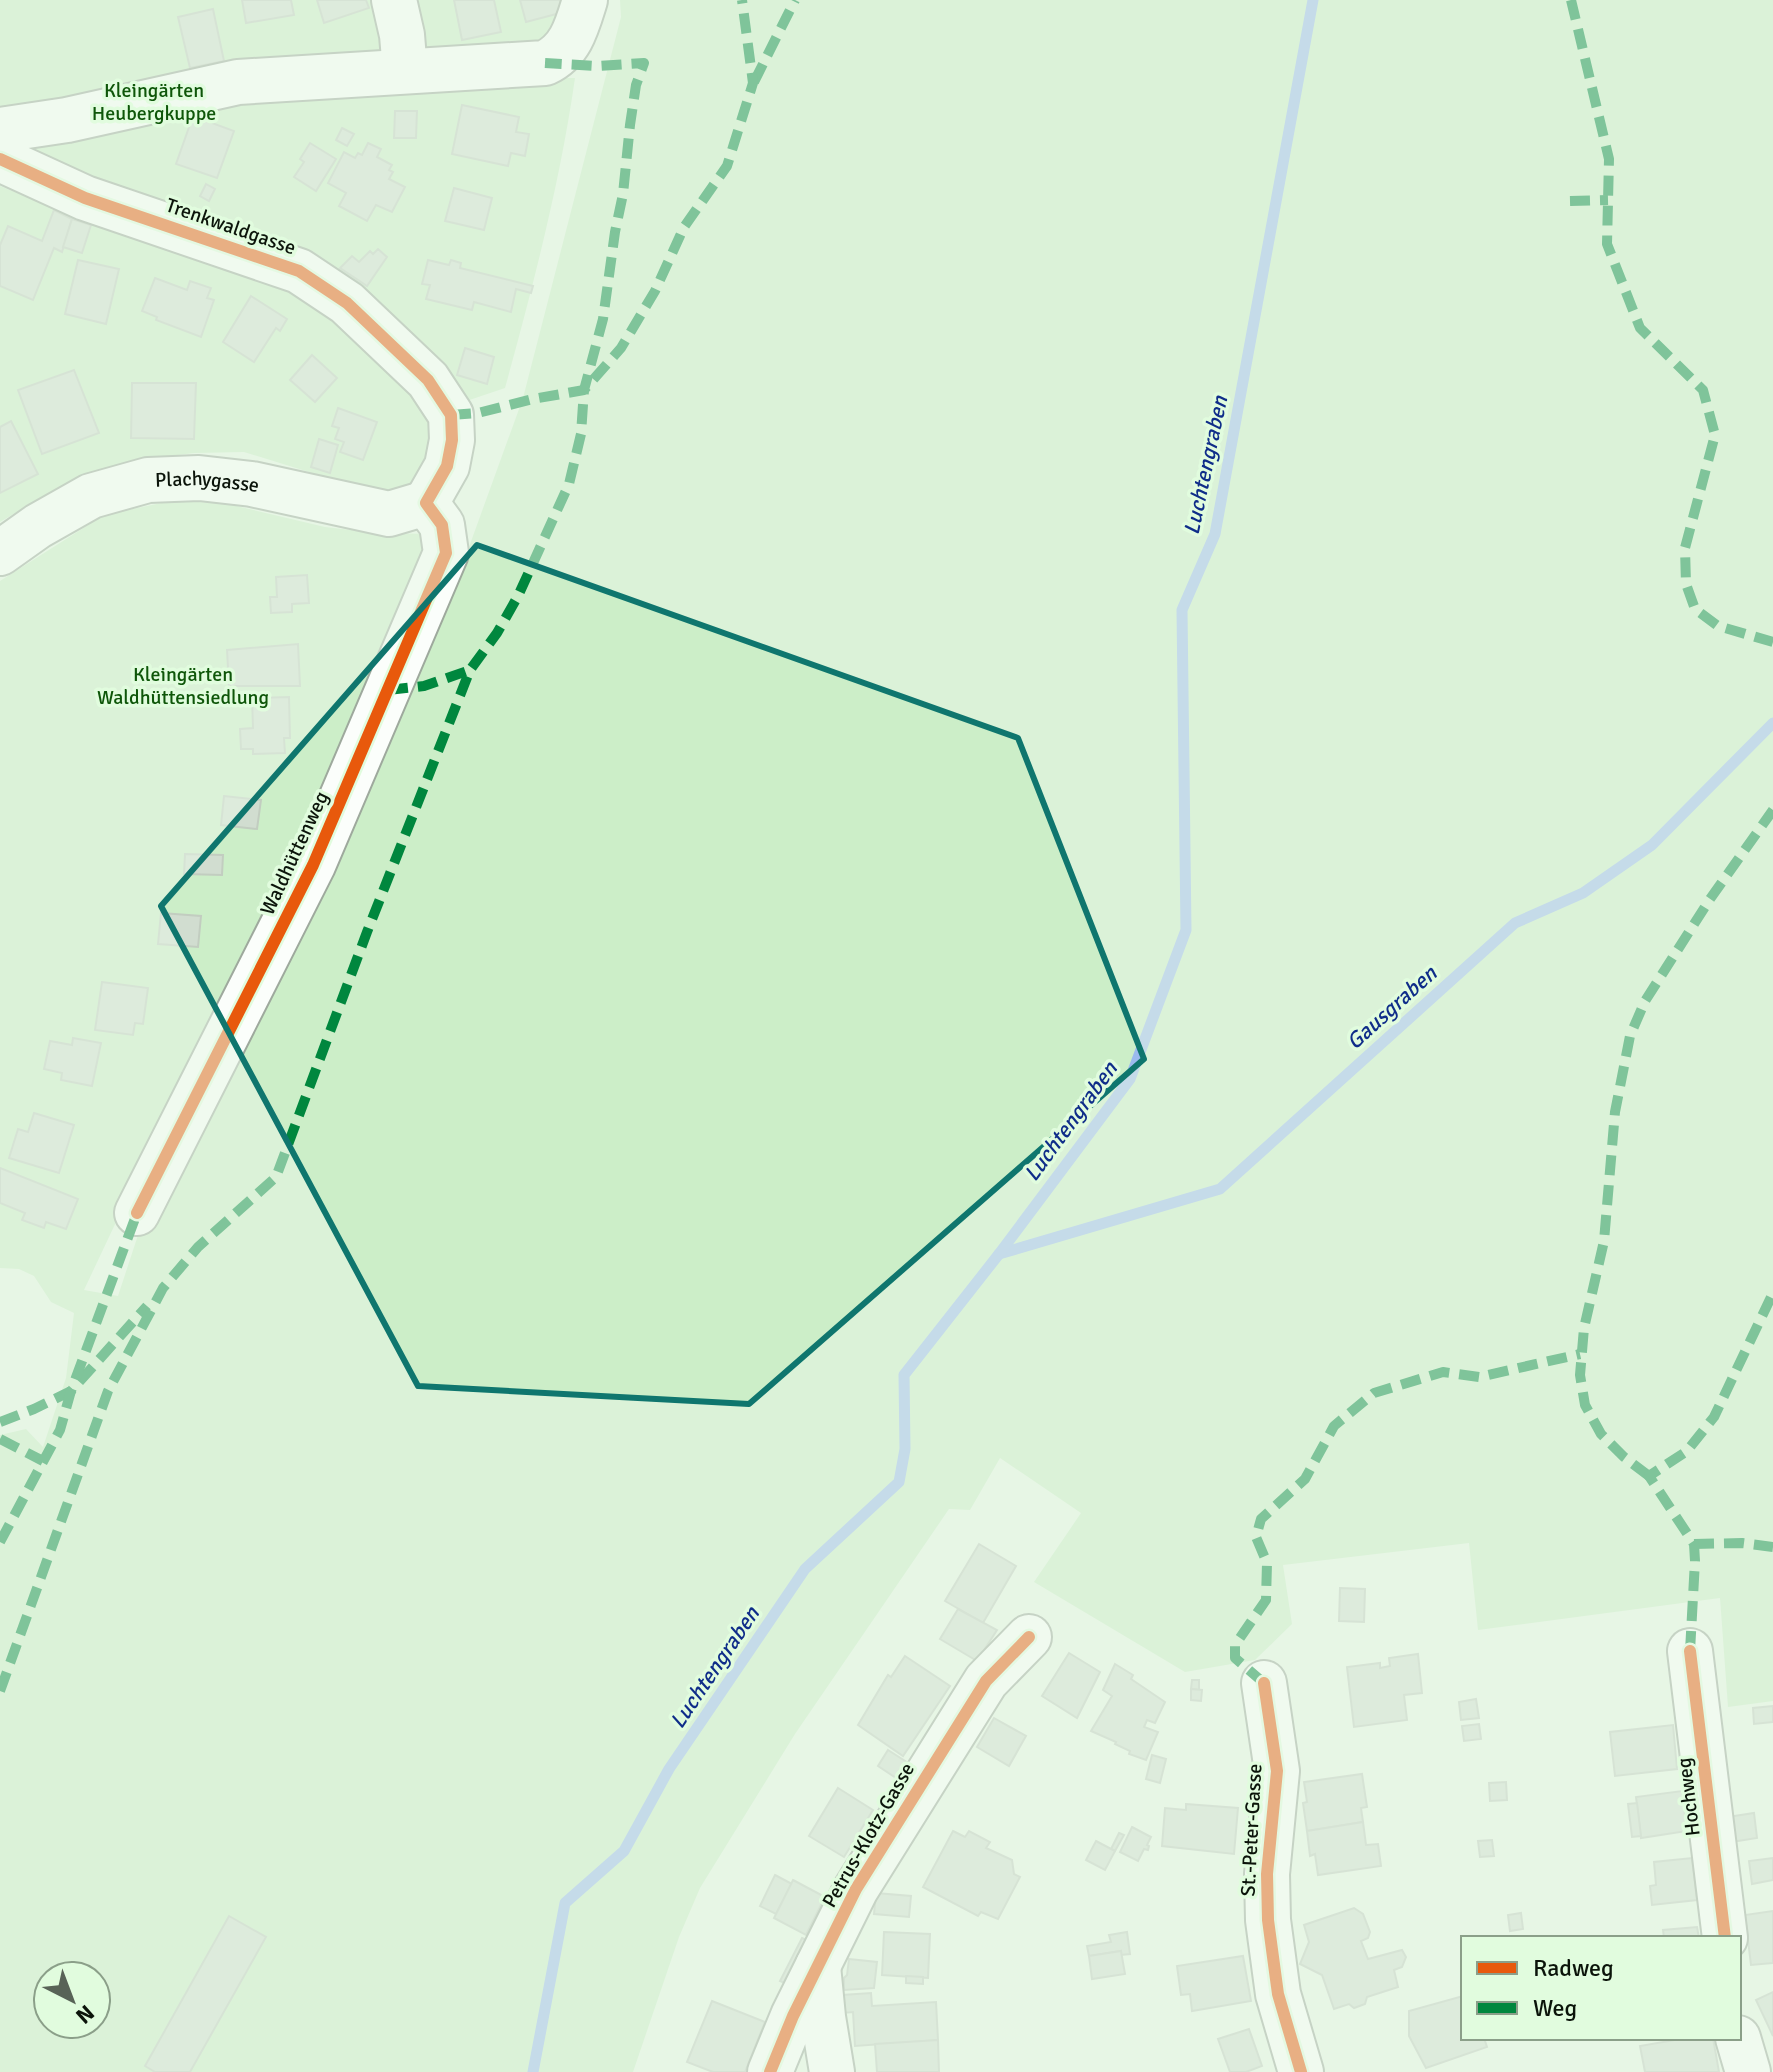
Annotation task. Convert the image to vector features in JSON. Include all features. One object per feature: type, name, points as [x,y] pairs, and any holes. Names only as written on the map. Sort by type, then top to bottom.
[{"type":"street","points":[[394,0],[402,35],[405,71]]},
{"type":"street","points":[[0,130],[67,120],[238,82],[545,63],[554,59],[570,43],[585,0]]},
{"type":"street","name":"Trenkwaldgasse","points":[[0,159],[85,198],[299,271],[347,303],[428,380],[451,415],[452,440],[447,466],[426,503]]},
{"type":"street","name":"Plachygasse","points":[[0,553],[38,526],[91,496],[148,480],[199,478],[252,484],[364,511],[389,514],[426,503]]},
{"type":"street","name":"Waldhüttenweg","points":[[137,1213],[313,865],[446,553],[442,525],[426,503]]},
{"type":"street","name":"Petrus-Klotz-Gasse","points":[[770,2072],[793,2016],[856,1889],[986,1681],[1029,1637]]},
{"type":"street","name":"Hochweg","points":[[1690,1651],[1725,1936]]},
{"type":"street","name":"St.-Peter-Gasse","points":[[1264,1683],[1277,1771],[1267,1874],[1268,1920],[1278,1994],[1301,2072]]},
{"type":"street","points":[[818,1966],[832,2072]]},
{"type":"street","points":[[1739,2040],[1748,2072]]},
{"type":"highlighted area","points":[[477,545],[1018,738],[1144,1059],[749,1404],[418,1386],[161,906]]},
{"type":"green space","name":"Kleingärten Heubergkuppe","points":[[0,0],[575,0],[514,78],[575,78],[554,195],[505,388],[434,412],[427,481],[380,494],[244,452],[194,453],[130,461],[89,473],[0,522],[0,186],[96,225],[0,145]]},
{"type":"green space","name":"Kleingärten Waldhüttensiedlung","points":[[620,0],[1773,0],[1773,1701],[1728,1707],[1720,1598],[1478,1630],[1469,1543],[1283,1565],[1292,1624],[1255,1660],[1185,1672],[1034,1582],[1081,1513],[1000,1458],[970,1510],[949,1509],[795,1734],[700,1888],[679,1937],[633,2072],[0,2072],[0,1435],[26,1429],[43,1447],[66,1378],[74,1313],[51,1302],[34,1276],[19,1269],[0,1268],[0,581],[104,515],[171,501],[224,503],[325,527],[378,533],[432,534],[394,654],[210,1023],[84,1290],[118,1296],[140,1229],[465,558],[523,398],[621,17]]},
{"type":"building","points":[[242,0],[291,0],[294,15],[246,23]]},
{"type":"building","points":[[317,0],[366,0],[369,8],[324,23]]},
{"type":"building","points":[[454,0],[494,0],[501,32],[462,40]]},
{"type":"building","points":[[520,0],[560,0],[564,12],[526,22]]},
{"type":"building","points":[[213,9],[224,61],[190,68],[178,17]]},
{"type":"building","points":[[462,105],[519,117],[516,132],[529,134],[525,156],[511,153],[508,166],[452,154]]},
{"type":"building","points":[[395,111],[417,111],[416,138],[394,138]]},
{"type":"building","points":[[193,116],[234,131],[217,178],[176,164]]},
{"type":"building","points":[[342,128],[354,134],[347,146],[336,140]]},
{"type":"building","points":[[310,143],[336,159],[316,191],[294,177],[304,162],[300,159]]},
{"type":"building","points":[[368,143],[381,149],[377,157],[392,165],[389,170],[393,172],[389,179],[405,187],[392,212],[376,205],[367,221],[339,206],[346,193],[328,183],[344,152],[355,158],[358,153],[362,155]]},
{"type":"building","points":[[206,184],[215,189],[209,201],[200,196]]},
{"type":"building","points":[[454,188],[492,198],[484,230],[445,221]]},
{"type":"building","points":[[54,210],[72,219],[62,252],[54,248],[33,300],[0,286],[0,245],[8,226],[42,241]]},
{"type":"building","points":[[72,219],[91,225],[82,253],[63,247]]},
{"type":"building","points":[[378,249],[387,257],[367,286],[340,268],[352,256],[359,262],[370,251],[373,254]]},
{"type":"building","points":[[78,260],[119,269],[106,324],[65,314]]},
{"type":"building","points":[[428,260],[449,265],[451,260],[461,263],[460,268],[533,286],[531,293],[516,289],[511,312],[474,302],[472,310],[426,299],[430,285],[422,284]]},
{"type":"building","points":[[155,278],[187,290],[190,281],[211,288],[207,298],[214,300],[201,337],[156,320],[157,317],[142,311]]},
{"type":"building","points":[[251,296],[287,319],[280,331],[276,328],[254,362],[223,342]]},
{"type":"building","points":[[465,348],[494,357],[487,384],[457,375]]},
{"type":"building","points":[[312,355],[337,378],[315,402],[290,380]]},
{"type":"building","points":[[74,370],[99,433],[42,454],[18,390]]},
{"type":"building","points":[[132,383],[196,383],[194,439],[131,438]]},
{"type":"building","points":[[338,408],[377,422],[363,460],[340,452],[344,442],[335,439],[339,428],[332,426]]},
{"type":"building","points":[[11,421],[38,474],[0,493],[0,427]]},
{"type":"building","points":[[319,439],[338,445],[330,473],[311,467]]},
{"type":"building","points":[[307,575],[309,603],[292,604],[292,612],[271,613],[270,597],[277,597],[276,577]]},
{"type":"building","points":[[298,644],[300,686],[229,686],[227,650]]},
{"type":"building","points":[[289,697],[290,738],[284,738],[285,753],[253,754],[253,749],[241,749],[240,729],[253,728],[252,698]]},
{"type":"building","points":[[224,796],[261,800],[257,829],[221,825]]},
{"type":"building","points":[[185,854],[223,855],[222,875],[184,874]]},
{"type":"building","points":[[161,913],[201,916],[198,947],[158,944]]},
{"type":"building","points":[[102,982],[148,988],[143,1024],[135,1023],[133,1035],[95,1030]]},
{"type":"building","points":[[73,1038],[101,1043],[92,1086],[61,1080],[62,1073],[44,1069],[50,1041],[72,1045]]},
{"type":"building","points":[[34,1113],[74,1125],[59,1173],[9,1158],[18,1129],[28,1132]]},
{"type":"building","points":[[0,1168],[78,1199],[66,1229],[46,1222],[44,1228],[22,1220],[25,1213],[0,1203]]},
{"type":"building","points":[[979,1544],[1016,1566],[983,1623],[945,1601]]},
{"type":"building","points":[[1340,1588],[1365,1589],[1364,1622],[1339,1621]]},
{"type":"building","points":[[958,1609],[997,1630],[977,1661],[940,1639]]},
{"type":"building","points":[[1069,1653],[1100,1672],[1077,1718],[1042,1696]]},
{"type":"building","points":[[1418,1654],[1422,1693],[1404,1695],[1407,1720],[1354,1727],[1347,1667],[1380,1663],[1380,1668],[1390,1666],[1389,1658]]},
{"type":"building","points":[[905,1656],[950,1686],[903,1756],[858,1725],[888,1675],[891,1677]]},
{"type":"building","points":[[1115,1664],[1165,1702],[1155,1723],[1147,1720],[1144,1727],[1158,1732],[1146,1760],[1129,1754],[1130,1751],[1116,1742],[1091,1731],[1112,1696],[1103,1690]]},
{"type":"building","points":[[1192,1680],[1199,1680],[1199,1690],[1191,1689]]},
{"type":"building","points":[[1191,1689],[1202,1690],[1201,1701],[1191,1700]]},
{"type":"building","points":[[1476,1699],[1479,1718],[1461,1720],[1459,1702]]},
{"type":"building","points":[[1773,1706],[1773,1722],[1754,1724],[1753,1708]]},
{"type":"building","points":[[994,1718],[1026,1736],[1009,1766],[977,1747]]},
{"type":"building","points":[[1479,1724],[1481,1739],[1464,1741],[1462,1726]]},
{"type":"building","points":[[1673,1725],[1677,1769],[1615,1776],[1610,1732]]},
{"type":"building","points":[[888,1750],[913,1766],[902,1782],[878,1766]]},
{"type":"building","points":[[1152,1755],[1166,1759],[1160,1783],[1146,1779]]},
{"type":"building","points":[[1362,1774],[1367,1807],[1361,1808],[1363,1822],[1307,1831],[1304,1782]]},
{"type":"building","points":[[1506,1782],[1507,1800],[1490,1801],[1489,1783]]},
{"type":"building","points":[[838,1788],[873,1810],[844,1857],[809,1836]]},
{"type":"building","points":[[1682,1791],[1687,1831],[1641,1838],[1636,1797]]},
{"type":"building","points":[[1637,1803],[1641,1836],[1632,1837],[1628,1804]]},
{"type":"building","points":[[1186,1804],[1238,1808],[1234,1854],[1162,1846],[1165,1808],[1186,1810]]},
{"type":"building","points":[[1754,1813],[1757,1838],[1725,1843],[1721,1818]]},
{"type":"building","points":[[1363,1822],[1366,1845],[1378,1844],[1381,1866],[1318,1875],[1315,1854],[1310,1856],[1307,1831]]},
{"type":"building","points":[[1132,1827],[1151,1837],[1148,1850],[1144,1849],[1138,1861],[1120,1852]]},
{"type":"building","points":[[953,1831],[965,1837],[969,1831],[990,1842],[986,1848],[1012,1860],[1014,1874],[1020,1877],[998,1919],[981,1912],[978,1916],[923,1887]]},
{"type":"building","points":[[1119,1833],[1124,1835],[1115,1851],[1111,1849]]},
{"type":"building","points":[[1492,1840],[1494,1856],[1480,1857],[1478,1841]]},
{"type":"building","points":[[1096,1841],[1115,1851],[1105,1870],[1086,1860]]},
{"type":"building","points":[[1692,1858],[1697,1900],[1652,1905],[1650,1886],[1656,1885],[1654,1862]]},
{"type":"building","points":[[1773,1858],[1773,1880],[1752,1884],[1749,1861]]},
{"type":"building","points":[[775,1875],[792,1884],[776,1914],[760,1906]]},
{"type":"building","points":[[793,1880],[825,1897],[806,1935],[774,1918]]},
{"type":"building","points":[[876,1893],[911,1896],[909,1917],[874,1914]]},
{"type":"building","points":[[1354,1908],[1363,1914],[1370,1932],[1368,1938],[1361,1941],[1368,1959],[1402,1950],[1406,1957],[1402,1967],[1394,1970],[1398,1987],[1367,1997],[1365,2004],[1354,2008],[1349,2004],[1334,2009],[1322,1975],[1300,1964],[1309,1942],[1304,1925]]},
{"type":"building","points":[[1773,1911],[1773,1963],[1751,1965],[1745,1915]]},
{"type":"building","points":[[1521,1913],[1523,1929],[1510,1931],[1508,1915]]},
{"type":"building","points":[[229,1916],[266,1937],[190,2072],[155,2072],[145,2066]]},
{"type":"building","points":[[1697,1927],[1699,1936],[1664,1936],[1663,1930]]},
{"type":"building","points":[[884,1932],[930,1934],[928,1978],[882,1975]]},
{"type":"building","points":[[1127,1932],[1130,1954],[1121,1955],[1121,1951],[1089,1956],[1087,1946],[1111,1942],[1109,1935]]},
{"type":"building","points":[[802,1938],[810,1942],[789,1985],[780,1981]]},
{"type":"building","points":[[1121,1951],[1125,1974],[1092,1979],[1089,1956]]},
{"type":"building","points":[[1243,1956],[1251,2001],[1192,2011],[1190,1994],[1181,1995],[1177,1966]]},
{"type":"building","points":[[849,1959],[877,1962],[874,1988],[844,1990]]},
{"type":"building","points":[[906,1976],[923,1977],[923,1984],[906,1983]]},
{"type":"building","points":[[1773,1992],[1773,2036],[1756,2000]]},
{"type":"building","points":[[871,1993],[872,2006],[936,2002],[938,2040],[855,2046],[853,2012],[843,2013],[842,1995]]},
{"type":"building","points":[[1461,1997],[1461,2040],[1485,2040],[1487,2047],[1426,2068],[1409,2036],[1409,2011]]},
{"type":"building","points":[[712,2001],[765,2022],[745,2072],[713,2072],[687,2062]]},
{"type":"building","points":[[1249,2029],[1262,2066],[1246,2072],[1230,2072],[1218,2039]]},
{"type":"building","points":[[938,2040],[939,2072],[877,2072],[875,2044]]},
{"type":"building","points":[[1674,2040],[1713,2040],[1719,2072],[1645,2072],[1640,2046]]},
{"type":"waterway","name":"Luchtengraben","points":[[533,2072],[565,1903],[624,1851],[669,1769],[805,1569],[899,1482],[905,1449],[904,1375],[1130,1079],[1186,930],[1182,610],[1215,534],[1313,0]]},
{"type":"waterway","name":"Gausgraben","points":[[999,1254],[1220,1189],[1515,923],[1583,893],[1652,845],[1773,723]]},
{"type":"marked path","points":[[451,415],[478,413],[584,390],[621,348],[655,291],[684,227],[727,166],[753,83],[742,0]]},
{"type":"marked path","points":[[754,82],[795,0]]},
{"type":"marked path","points":[[1571,0],[1609,159],[1607,244],[1640,328],[1703,390],[1715,435],[1685,548],[1686,584],[1695,609],[1718,626],[1773,642]]},
{"type":"marked path","points":[[0,1691],[108,1391],[163,1288],[198,1247],[276,1177],[367,932],[470,670],[497,633],[518,596],[569,484],[581,434],[584,390],[603,319],[636,85],[644,63],[597,66],[545,63]]},
{"type":"marked path","points":[[1570,201],[1608,200]]},
{"type":"marked path","points":[[388,690],[424,686],[470,670]]},
{"type":"marked path","points":[[1649,1476],[1601,1434],[1585,1405],[1580,1375],[1584,1328],[1604,1241],[1615,1112],[1630,1036],[1645,1001],[1710,899],[1773,810]]},
{"type":"marked path","points":[[0,1542],[60,1430],[71,1391],[137,1213]]},
{"type":"marked path","points":[[1690,1651],[1694,1544],[1649,1476],[1687,1451],[1714,1417],[1773,1293]]},
{"type":"marked path","points":[[0,1422],[71,1391],[147,1306]]},
{"type":"marked path","points":[[1264,1683],[1235,1658],[1235,1645],[1266,1600],[1267,1563],[1256,1537],[1261,1519],[1305,1479],[1334,1426],[1374,1393],[1443,1372],[1479,1377],[1580,1354]]},
{"type":"marked path","points":[[0,1439],[43,1461]]},
{"type":"marked path","points":[[1694,1544],[1742,1543],[1773,1547]]},
{"type":"cycle path","points":[[0,159],[85,198],[299,271],[347,303],[428,380],[451,415],[452,440],[447,466],[426,503],[442,525],[446,553],[313,865],[137,1213]]},
{"type":"cycle path","points":[[770,2072],[793,2016],[856,1889],[986,1681],[1029,1637]]},
{"type":"cycle path","points":[[1690,1651],[1725,1936]]},
{"type":"cycle path","points":[[1264,1683],[1277,1771],[1267,1874],[1268,1920],[1278,1994],[1301,2072]]}]
